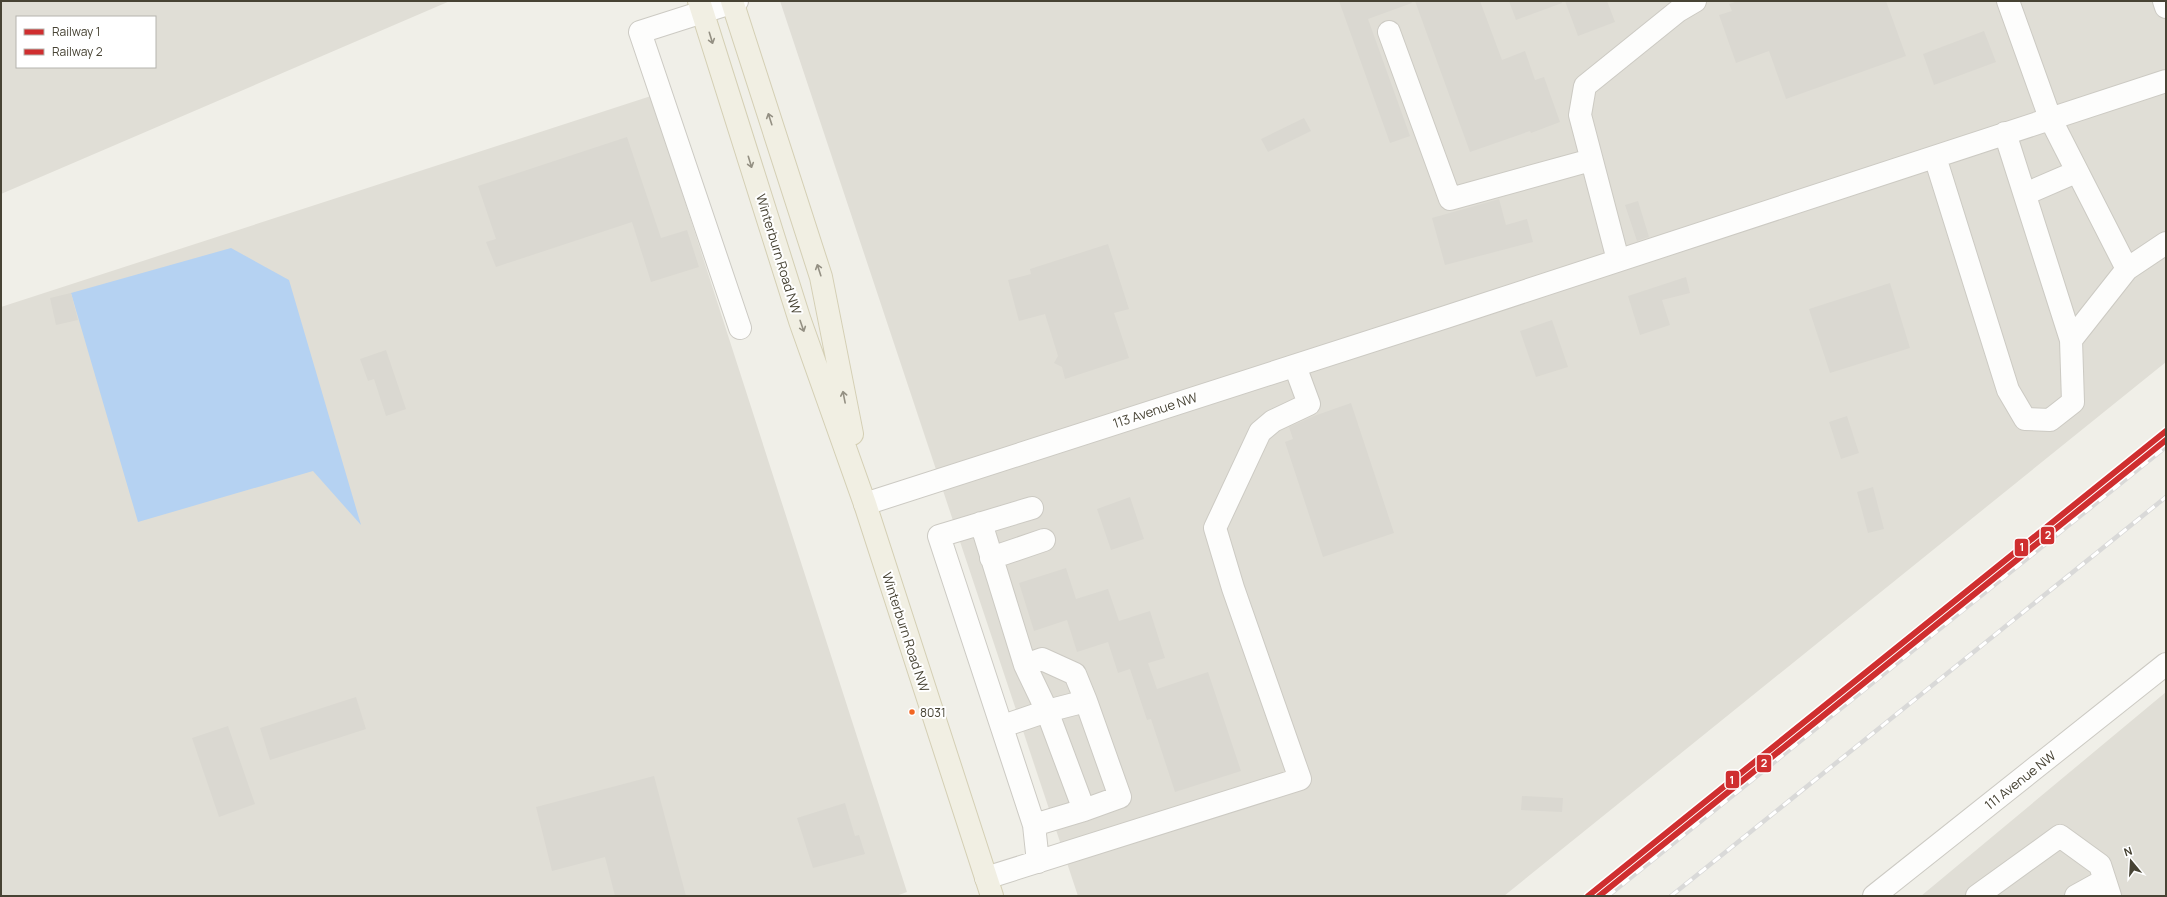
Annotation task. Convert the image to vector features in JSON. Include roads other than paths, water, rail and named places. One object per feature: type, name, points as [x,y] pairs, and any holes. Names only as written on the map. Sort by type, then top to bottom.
[{"type":"main road","name":"Winterburn Road NW","points":[[734,2],[821,278],[865,504]]},
{"type":"main road","name":"Winterburn Road NW","points":[[701,6],[800,321],[865,504],[989,887]]},
{"type":"street","points":[[1618,260],[1580,115],[1585,86],[1678,11],[1695,1]]},
{"type":"street","points":[[2008,1],[2050,118],[2076,172],[2127,269]]},
{"type":"street","points":[[2164,1],[2166,7]]},
{"type":"street","points":[[734,2],[701,6],[640,32],[740,328]]},
{"type":"street","points":[[1389,32],[1450,199],[1591,160]]},
{"type":"street","name":"113 Avenue NW","points":[[865,504],[1446,317],[2166,81]]},
{"type":"street","points":[[1935,157],[2008,390],[2026,419],[2050,420],[2073,402],[2072,340],[2005,133]]},
{"type":"street","points":[[2025,194],[2076,172]]},
{"type":"street","points":[[2072,340],[2127,269],[2166,243]]},
{"type":"street","points":[[989,887],[1038,862],[1300,778],[1233,588],[1215,528],[1260,432],[1274,420],[1309,404],[1295,366]]},
{"type":"street","points":[[1032,508],[939,536],[1003,726],[1034,825],[1038,862]]},
{"type":"street","points":[[980,524],[1025,665],[1047,711],[1084,810]]},
{"type":"street","points":[[991,558],[1044,540]]},
{"type":"street","points":[[1025,665],[1042,659],[1076,674],[1120,797],[1084,810],[1034,825]]},
{"type":"street","name":"111 Avenue NW","points":[[1874,896],[2166,664]]},
{"type":"street","points":[[1003,726],[1047,711],[1086,701]]},
{"type":"street","points":[[1976,896],[2060,836],[2100,865],[2107,888],[2076,896]]},
{"type":"water","points":[[231,248],[289,280],[361,525],[313,471],[138,522],[71,293]]},
{"type":"railway","points":[[1608,896],[2166,447]]},
{"type":"railway","points":[[1671,896],[2166,497]]},
{"type":"rail line","name":"1","points":[[1588,896],[2166,431]]},
{"type":"rail line","name":"2","points":[[1599,896],[2166,440]]},
{"type":"place","name":"8031","points":[[912,712]]}]
